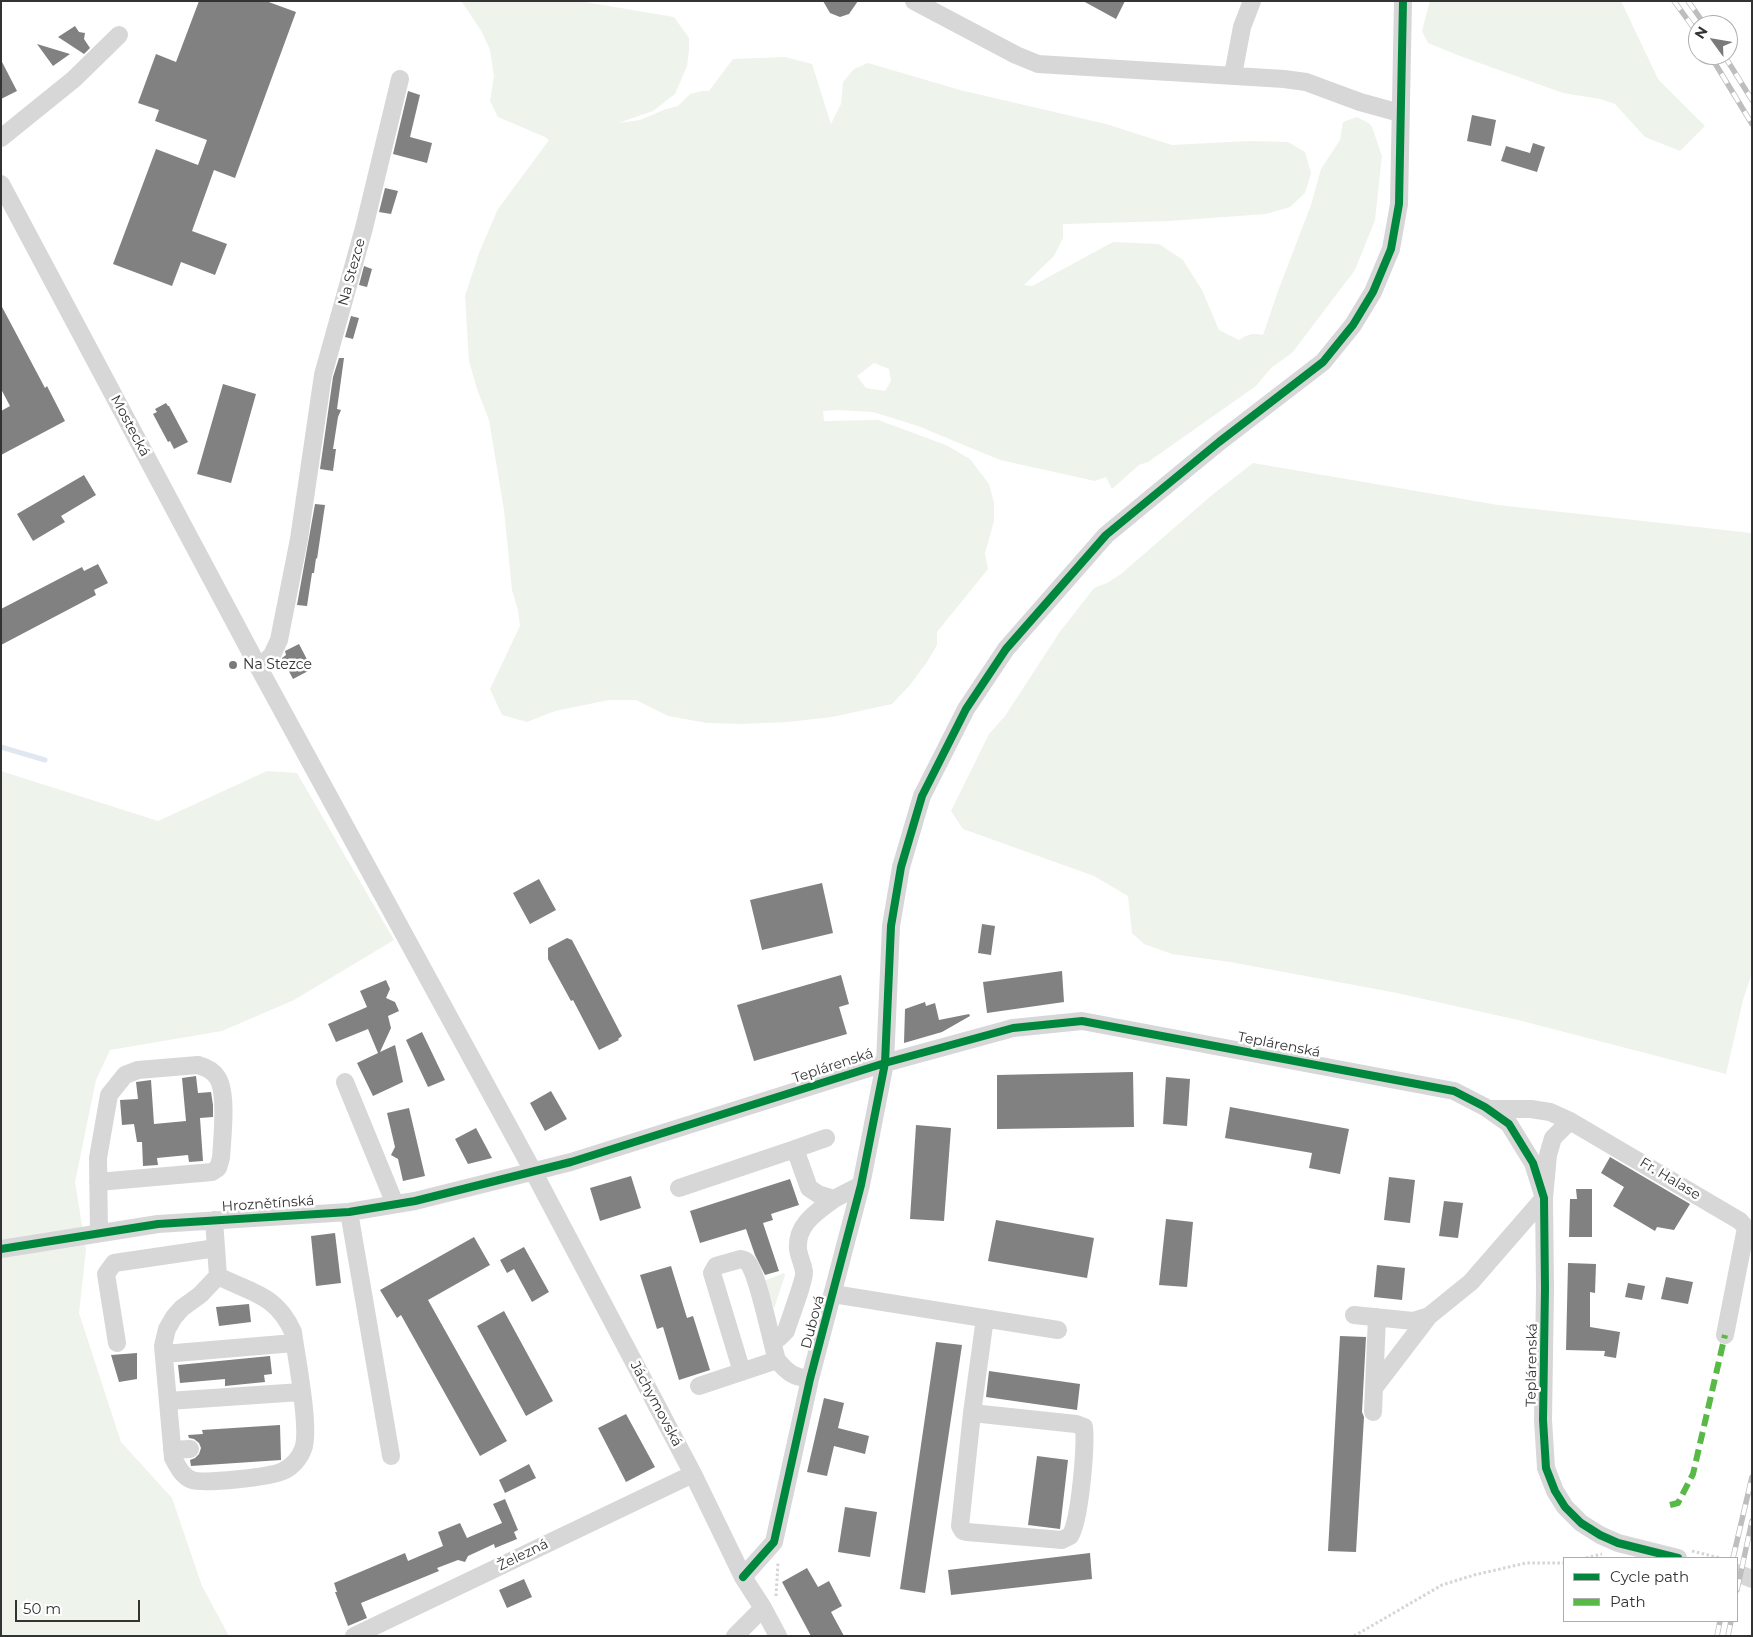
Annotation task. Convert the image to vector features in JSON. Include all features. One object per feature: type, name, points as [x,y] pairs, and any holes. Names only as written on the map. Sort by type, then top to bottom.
[{"type":"street","points":[[914,1],[1016,55],[1038,64],[1284,79],[1306,82],[1360,102],[1400,113]]},
{"type":"street","points":[[1233,76],[1242,27],[1252,1]]},
{"type":"street","name":"Dubová","points":[[742,1577],[774,1542],[810,1379],[861,1185],[885,1063],[891,926],[901,867],[922,796],[966,710],[1006,649],[1106,535],[1220,442],[1323,362],[1353,325],[1373,292],[1391,249],[1399,204],[1404,1]]},
{"type":"street","points":[[1,138],[74,79],[119,35]]},
{"type":"street","name":"Na Stezce","points":[[259,668],[272,655],[279,640],[298,539],[324,376],[364,228],[400,79]]},
{"type":"street","name":"Mostecká","points":[[1,184],[259,668],[533,1171]]},
{"type":"street","name":"Teplárenská","points":[[533,1171],[571,1162],[885,1063],[1014,1028],[1082,1021],[1454,1091],[1488,1109],[1509,1124],[1533,1163],[1544,1198],[1543,1420],[1546,1468],[1555,1491],[1565,1507],[1581,1523],[1600,1535],[1618,1543],[1683,1554]]},
{"type":"street","points":[[98,1182],[212,1172],[218,1168],[221,1158],[223,1092],[218,1077],[198,1065],[138,1070],[125,1075],[109,1095],[98,1158],[98,1182],[99,1233]]},
{"type":"street","points":[[345,1082],[395,1204]]},
{"type":"street","points":[[1374,1388],[1429,1316],[1471,1282],[1544,1198],[1548,1155],[1553,1138],[1570,1121],[1550,1112],[1531,1108],[1488,1109]]},
{"type":"street","name":"Fr. Halase","points":[[1570,1121],[1740,1221],[1746,1228],[1725,1335]]},
{"type":"street","points":[[680,1188],[826,1138]]},
{"type":"street","points":[[794,1149],[809,1188],[810,1197],[806,1221]]},
{"type":"street","name":"Hroznětínská","points":[[1,1249],[158,1224],[349,1212],[416,1201],[533,1171]]},
{"type":"street","name":"Jáchymovská","points":[[533,1171],[693,1474],[742,1577],[763,1608],[778,1636]]},
{"type":"street","points":[[772,1340],[779,1338],[786,1331],[804,1272],[799,1259],[798,1246],[801,1229],[806,1221],[834,1199],[861,1185]]},
{"type":"street","points":[[809,1188],[818,1194],[834,1199]]},
{"type":"street","points":[[349,1212],[391,1456]]},
{"type":"street","points":[[214,1220],[218,1276],[200,1295],[182,1308],[174,1317],[167,1328],[163,1346],[168,1401],[181,1449],[173,1458],[180,1471],[192,1480],[204,1482],[268,1476],[283,1471],[294,1464],[300,1457],[306,1438],[293,1332],[281,1311],[256,1292],[232,1284],[218,1276]]},
{"type":"street","points":[[117,1343],[106,1274],[114,1264],[216,1248]]},
{"type":"street","points":[[742,1372],[712,1274],[716,1266],[741,1258],[748,1262],[757,1284],[778,1360],[797,1378],[810,1379]]},
{"type":"street","points":[[833,1294],[1058,1330]]},
{"type":"street","points":[[1354,1315],[1413,1321],[1429,1316]]},
{"type":"street","points":[[1373,1412],[1377,1317]]},
{"type":"street","points":[[972,1413],[1076,1424],[1084,1428],[1086,1442],[1080,1498],[1070,1536],[1062,1540],[963,1531],[960,1526],[972,1413],[985,1318]]},
{"type":"street","points":[[164,1354],[294,1343]]},
{"type":"street","points":[[699,1386],[778,1360]]},
{"type":"street","points":[[168,1401],[301,1392]]},
{"type":"street","name":"Železná","points":[[364,1633],[693,1474]]},
{"type":"street","points":[[1738,1573],[1752,1579]]},
{"type":"street","points":[[735,1636],[763,1608]]},
{"type":"path","points":[[1590,1557],[1601,1554]]},
{"type":"path","points":[[1683,1554],[1711,1557]]},
{"type":"path","points":[[1354,1636],[1442,1585],[1474,1575],[1526,1563],[1563,1563]]},
{"type":"shaded area","points":[[579,1],[674,17],[689,38],[687,66],[675,94],[653,111],[618,123],[640,120],[678,106],[690,94],[709,91],[733,59],[785,57],[812,64],[831,124],[841,104],[843,82],[854,69],[868,63],[960,90],[1106,124],[1172,145],[1250,141],[1288,142],[1305,152],[1311,173],[1305,193],[1290,207],[1266,214],[1169,221],[1063,224],[1063,238],[1054,256],[1024,285],[1032,286],[1113,242],[1159,244],[1183,260],[1202,290],[1219,330],[1239,340],[1251,334],[1263,335],[1311,205],[1321,169],[1340,140],[1343,122],[1357,117],[1372,127],[1382,156],[1375,220],[1355,270],[1292,353],[1271,368],[1256,386],[1148,462],[1139,465],[1112,489],[1106,477],[1095,481],[1000,460],[918,426],[873,412],[823,411],[824,421],[878,420],[946,445],[970,459],[989,484],[994,503],[994,521],[985,553],[988,569],[937,632],[937,645],[927,662],[910,685],[892,704],[832,717],[742,724],[707,723],[668,716],[636,700],[609,700],[555,711],[527,722],[502,715],[490,689],[520,626],[518,610],[512,590],[504,510],[489,420],[469,361],[465,296],[479,253],[498,209],[549,140],[498,117],[490,101],[494,76],[490,50],[482,32],[462,2]],"holes":[[[874,363],[889,369],[891,381],[885,391],[866,388],[857,376]]]},
{"type":"shaded area","points":[[1430,1],[1621,1],[1658,79],[1705,126],[1680,151],[1645,137],[1615,104],[1600,99],[1563,93],[1428,43],[1422,31]]},
{"type":"shaded area","points":[[1253,463],[1498,505],[1752,533],[1752,973],[1743,1000],[1726,1074],[1518,1020],[1392,992],[1230,962],[1172,954],[1144,944],[1132,933],[1128,896],[1094,876],[963,829],[951,811],[989,734],[1005,716],[1059,633],[1094,588],[1107,583],[1121,574],[1212,495]]},
{"type":"shaded area","points":[[1,771],[158,821],[267,771],[297,773],[394,940],[294,1000],[222,1031],[110,1050],[96,1080],[75,1182],[86,1250],[79,1313],[121,1442],[172,1498],[202,1586],[229,1636],[1,1636]]},
{"type":"shaded area","points":[[784,1273],[785,1275],[774,1309],[764,1281]]},
{"type":"building","points":[[199,1],[266,1],[296,12],[235,178],[214,170],[192,231],[227,244],[215,275],[181,262],[172,286],[113,264],[156,149],[198,165],[207,140],[155,121],[159,110],[138,103],[156,54],[176,62]]},
{"type":"building","points":[[823,1],[858,1],[849,14],[840,17],[830,13]]},
{"type":"building","points":[[1083,1],[1125,1],[1116,19]]},
{"type":"building","points":[[75,26],[79,32],[85,33],[84,39],[90,48],[84,54],[58,37]]},
{"type":"building","points":[[37,44],[70,54],[53,66]]},
{"type":"building","points":[[1,60],[17,91],[1,99]]},
{"type":"building","points":[[408,91],[420,95],[410,137],[432,143],[427,163],[393,154]]},
{"type":"building","points":[[1472,115],[1496,120],[1491,146],[1467,141]]},
{"type":"building","points":[[1533,143],[1545,147],[1537,172],[1501,161],[1506,146],[1530,153]]},
{"type":"building","points":[[385,188],[398,191],[391,214],[379,212]]},
{"type":"building","points":[[364,266],[372,269],[367,287],[359,285]]},
{"type":"building","points":[[1,305],[45,388],[47,386],[65,421],[1,455],[1,411],[10,406],[1,389]]},
{"type":"building","points":[[351,316],[359,318],[353,339],[345,337]]},
{"type":"building","points":[[339,358],[344,358],[337,409],[341,410],[338,417],[333,449],[336,449],[333,471],[320,469],[333,377]]},
{"type":"building","points":[[223,384],[256,394],[231,483],[197,474]]},
{"type":"building","points":[[166,403],[188,442],[174,449],[170,441],[168,442],[153,414],[157,412],[155,409]]},
{"type":"building","points":[[84,475],[96,495],[61,516],[65,522],[33,541],[17,514]]},
{"type":"building","points":[[315,504],[325,505],[317,559],[314,573],[312,573],[307,606],[297,605]]},
{"type":"building","points":[[98,564],[108,583],[94,590],[96,595],[1,645],[1,609],[82,567],[84,571]]},
{"type":"building","points":[[299,644],[312,669],[293,679],[282,658],[286,655],[285,651]]},
{"type":"building","points":[[539,879],[556,910],[530,924],[513,893]]},
{"type":"building","points":[[822,883],[833,933],[762,950],[750,900]]},
{"type":"building","points":[[982,924],[995,926],[991,955],[978,953]]},
{"type":"building","points":[[567,938],[572,940],[622,1036],[619,1040],[599,1050],[573,1000],[571,1001],[548,959],[548,948]]},
{"type":"building","points":[[1062,971],[1064,1002],[987,1013],[983,982]]},
{"type":"building","points":[[841,975],[849,1004],[839,1007],[847,1034],[754,1061],[737,1005]]},
{"type":"building","points":[[386,980],[390,989],[386,998],[395,1002],[399,1011],[388,1016],[391,1028],[380,1052],[395,1045],[403,1082],[373,1096],[357,1063],[378,1053],[368,1029],[336,1042],[328,1024],[367,1007],[360,991]]},
{"type":"building","points":[[925,1002],[926,1006],[935,1003],[939,1020],[969,1014],[970,1016],[942,1032],[904,1043],[905,1009]]},
{"type":"building","points":[[422,1032],[445,1080],[428,1087],[406,1040]]},
{"type":"building","points":[[1133,1072],[1134,1127],[997,1129],[997,1075]]},
{"type":"building","points":[[196,1076],[198,1093],[211,1092],[213,1105],[213,1117],[200,1118],[203,1161],[189,1162],[188,1155],[157,1158],[158,1165],[143,1166],[142,1142],[137,1142],[134,1124],[122,1125],[120,1100],[138,1099],[136,1082],[151,1080],[154,1124],[186,1121],[182,1078]]},
{"type":"building","points":[[1166,1077],[1190,1079],[1187,1126],[1163,1124]]},
{"type":"building","points":[[551,1091],[567,1119],[545,1131],[530,1103]]},
{"type":"building","points":[[1230,1107],[1349,1129],[1340,1174],[1309,1168],[1312,1153],[1225,1138]]},
{"type":"building","points":[[409,1108],[425,1176],[403,1181],[398,1159],[391,1155],[395,1147],[387,1113]]},
{"type":"building","points":[[916,1125],[951,1128],[944,1221],[910,1219]]},
{"type":"building","points":[[476,1128],[492,1158],[468,1164],[455,1139]]},
{"type":"building","points":[[1610,1157],[1690,1204],[1674,1230],[1657,1227],[1655,1231],[1613,1206],[1624,1187],[1601,1173]]},
{"type":"building","points":[[631,1176],[641,1208],[600,1221],[590,1188]]},
{"type":"building","points":[[1389,1177],[1415,1180],[1410,1223],[1384,1220]]},
{"type":"building","points":[[790,1179],[799,1205],[771,1214],[773,1220],[763,1223],[779,1271],[765,1275],[755,1255],[746,1229],[700,1243],[690,1211]]},
{"type":"building","points":[[1576,1189],[1592,1189],[1592,1237],[1569,1237],[1570,1199],[1577,1199]]},
{"type":"building","points":[[1444,1201],[1463,1203],[1458,1238],[1439,1236]]},
{"type":"building","points":[[1166,1219],[1193,1222],[1187,1287],[1159,1285]]},
{"type":"building","points":[[996,1220],[1094,1238],[1087,1278],[988,1261]]},
{"type":"building","points":[[335,1233],[341,1283],[316,1286],[311,1236]]},
{"type":"building","points":[[474,1237],[490,1265],[428,1300],[507,1441],[480,1456],[401,1315],[397,1318],[380,1290]]},
{"type":"building","points":[[524,1247],[549,1292],[532,1302],[514,1269],[507,1273],[500,1260]]},
{"type":"building","points":[[1568,1263],[1596,1264],[1595,1293],[1590,1292],[1590,1327],[1620,1332],[1616,1358],[1604,1356],[1605,1351],[1566,1350]]},
{"type":"building","points":[[1377,1265],[1405,1268],[1402,1300],[1374,1297]]},
{"type":"building","points":[[671,1266],[687,1318],[693,1316],[710,1370],[679,1380],[663,1327],[657,1329],[640,1275]]},
{"type":"building","points":[[1666,1277],[1693,1282],[1688,1304],[1661,1299]]},
{"type":"building","points":[[1628,1283],[1645,1286],[1642,1300],[1625,1297]]},
{"type":"building","points":[[249,1304],[251,1322],[219,1326],[216,1307]]},
{"type":"building","points":[[504,1311],[553,1401],[526,1416],[477,1326]]},
{"type":"building","points":[[1340,1336],[1366,1337],[1362,1412],[1364,1417],[1356,1552],[1328,1551]]},
{"type":"building","points":[[936,1342],[962,1345],[925,1593],[900,1589]]},
{"type":"building","points":[[137,1353],[137,1379],[119,1382],[111,1355]]},
{"type":"building","points":[[270,1356],[272,1374],[264,1375],[265,1382],[225,1386],[225,1379],[180,1383],[178,1365]]},
{"type":"building","points":[[989,1371],[1080,1384],[1077,1410],[986,1397]]},
{"type":"building","points":[[824,1398],[844,1403],[838,1428],[869,1436],[865,1454],[834,1446],[827,1476],[807,1472]]},
{"type":"building","points":[[626,1414],[655,1467],[626,1482],[598,1428]]},
{"type":"building","points":[[280,1425],[281,1460],[191,1466],[190,1460],[199,1454],[201,1448],[199,1443],[189,1438],[188,1435],[203,1434],[202,1430]]},
{"type":"building","points":[[1037,1456],[1068,1460],[1060,1529],[1028,1525]]},
{"type":"building","points":[[529,1464],[536,1478],[505,1493],[499,1480]]},
{"type":"building","points":[[505,1499],[518,1530],[514,1532],[517,1539],[495,1548],[494,1544],[468,1556],[465,1562],[458,1560],[437,1568],[439,1571],[361,1603],[367,1618],[348,1626],[335,1592],[337,1592],[334,1583],[405,1553],[408,1561],[443,1546],[438,1532],[460,1523],[467,1538],[502,1523],[493,1504]]},
{"type":"building","points":[[845,1507],[877,1512],[870,1557],[838,1552]]},
{"type":"building","points":[[1090,1553],[1092,1579],[951,1595],[948,1570]]},
{"type":"building","points":[[807,1568],[818,1587],[829,1581],[842,1606],[831,1612],[844,1636],[811,1636],[782,1582]]},
{"type":"building","points":[[524,1579],[532,1597],[507,1608],[499,1590]]},
{"type":"waterway","points":[[1,747],[45,760]]},
{"type":"railway","points":[[1674,1],[1688,20]]},
{"type":"railway","points":[[1688,1],[1698,15]]},
{"type":"railway","points":[[1716,65],[1752,124]]},
{"type":"railway","points":[[1730,65],[1752,100]]},
{"type":"railway","points":[[1733,1557],[1752,1477]]},
{"type":"railway","points":[[1738,1585],[1752,1521]]},
{"type":"railway","points":[[1717,1636],[1720,1622]]},
{"type":"railway","points":[[1728,1636],[1731,1622]]},
{"type":"marked path","points":[[1670,1505],[1678,1503],[1693,1474],[1725,1335]]},
{"type":"cycle path","points":[[743,1577],[774,1542],[810,1379],[861,1185],[885,1063],[891,926],[901,867],[922,796],[966,709],[1006,649],[1106,535],[1219,442],[1323,362],[1353,325],[1373,292],[1391,249],[1399,204],[1403,1]]},
{"type":"cycle path","points":[[1,1249],[158,1224],[349,1212],[415,1201],[571,1162],[885,1063],[1013,1028],[1082,1021],[1454,1091],[1485,1107],[1509,1124],[1533,1163],[1544,1198],[1543,1420],[1546,1468],[1555,1491],[1565,1507],[1581,1523],[1600,1535],[1618,1543],[1674,1557]]},
{"type":"place","name":"Na Stezce","points":[[233,665]]}]
